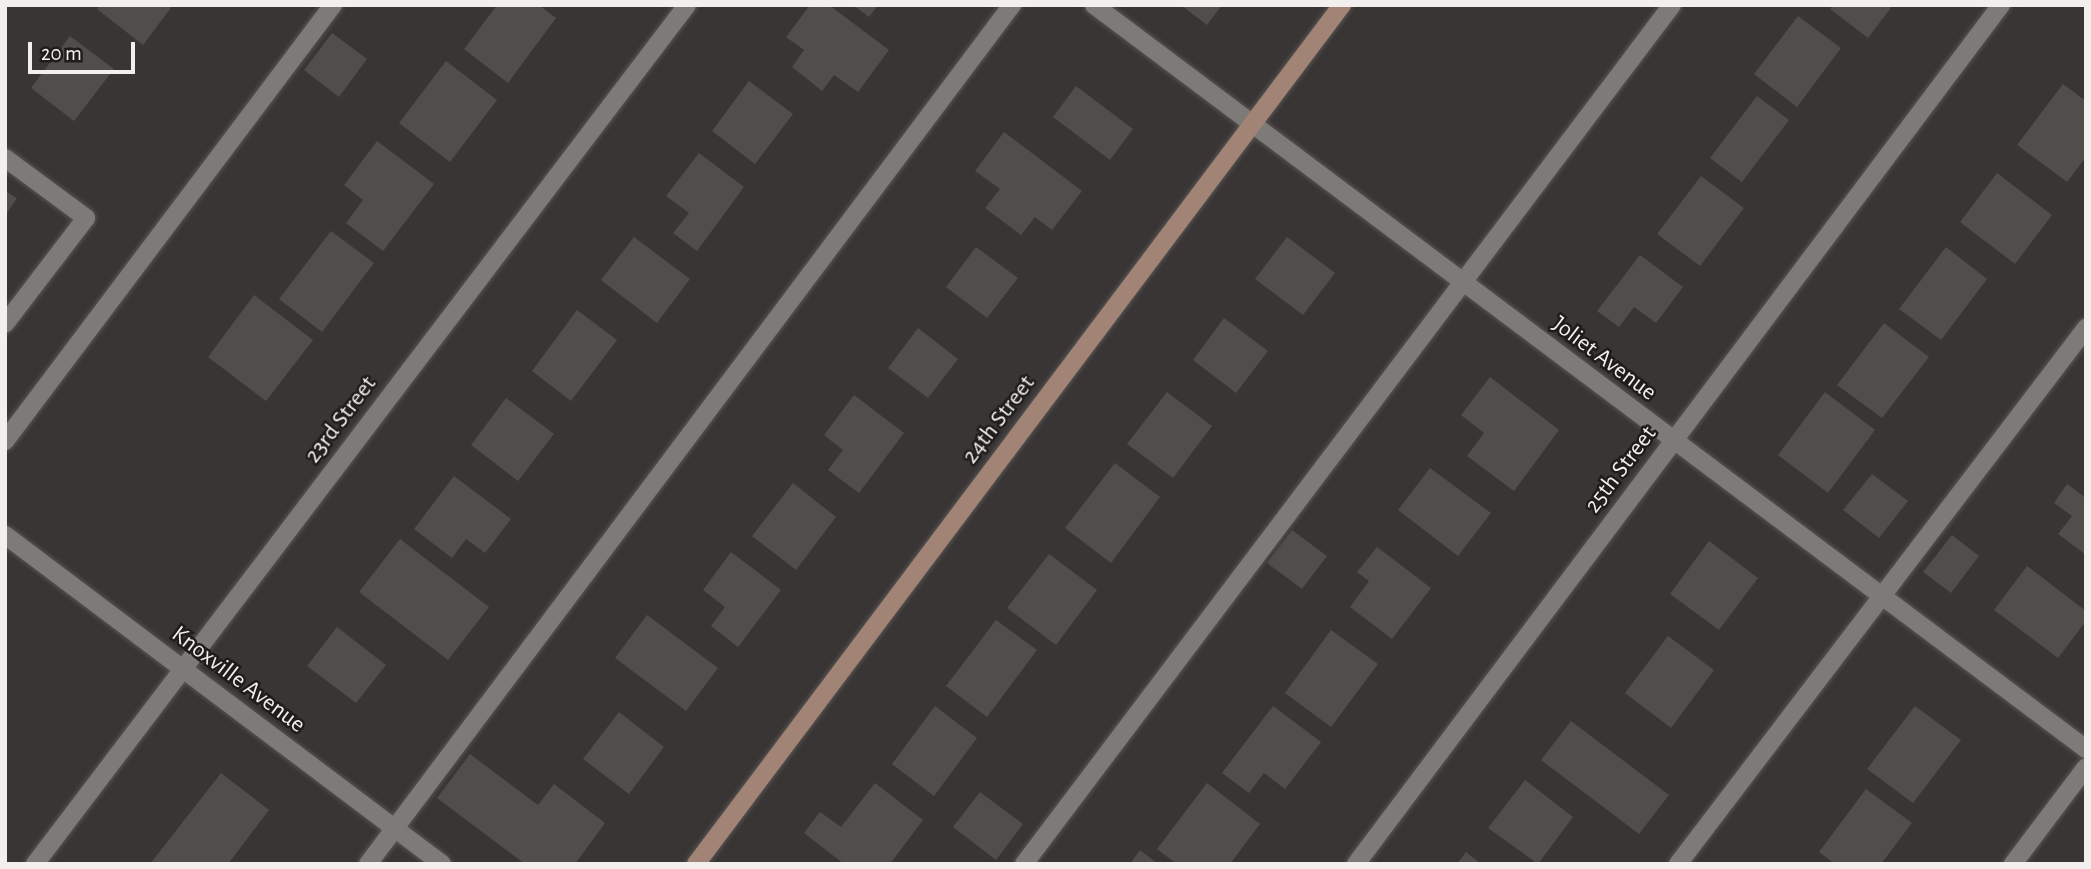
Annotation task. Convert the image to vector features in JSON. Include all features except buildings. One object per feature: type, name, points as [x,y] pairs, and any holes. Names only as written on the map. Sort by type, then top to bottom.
[{"type":"street","points":[[5,441],[333,5]]},
{"type":"street","name":"23rd Street","points":[[34,864],[687,5]]},
{"type":"street","points":[[368,864],[1012,5]]},
{"type":"street","name":"Joliet Avenue","points":[[1094,5],[2086,749]]},
{"type":"street","name":"24th Street","points":[[696,864],[1342,5]]},
{"type":"street","points":[[1024,864],[1672,5]]},
{"type":"street","name":"25th Street","points":[[1356,864],[2001,5]]},
{"type":"street","points":[[5,158],[86,218],[5,324]]},
{"type":"street","points":[[1678,864],[2086,328]]},
{"type":"street","name":"Knoxville Avenue","points":[[5,535],[442,864]]},
{"type":"street","points":[[2013,864],[2086,767]]}]
